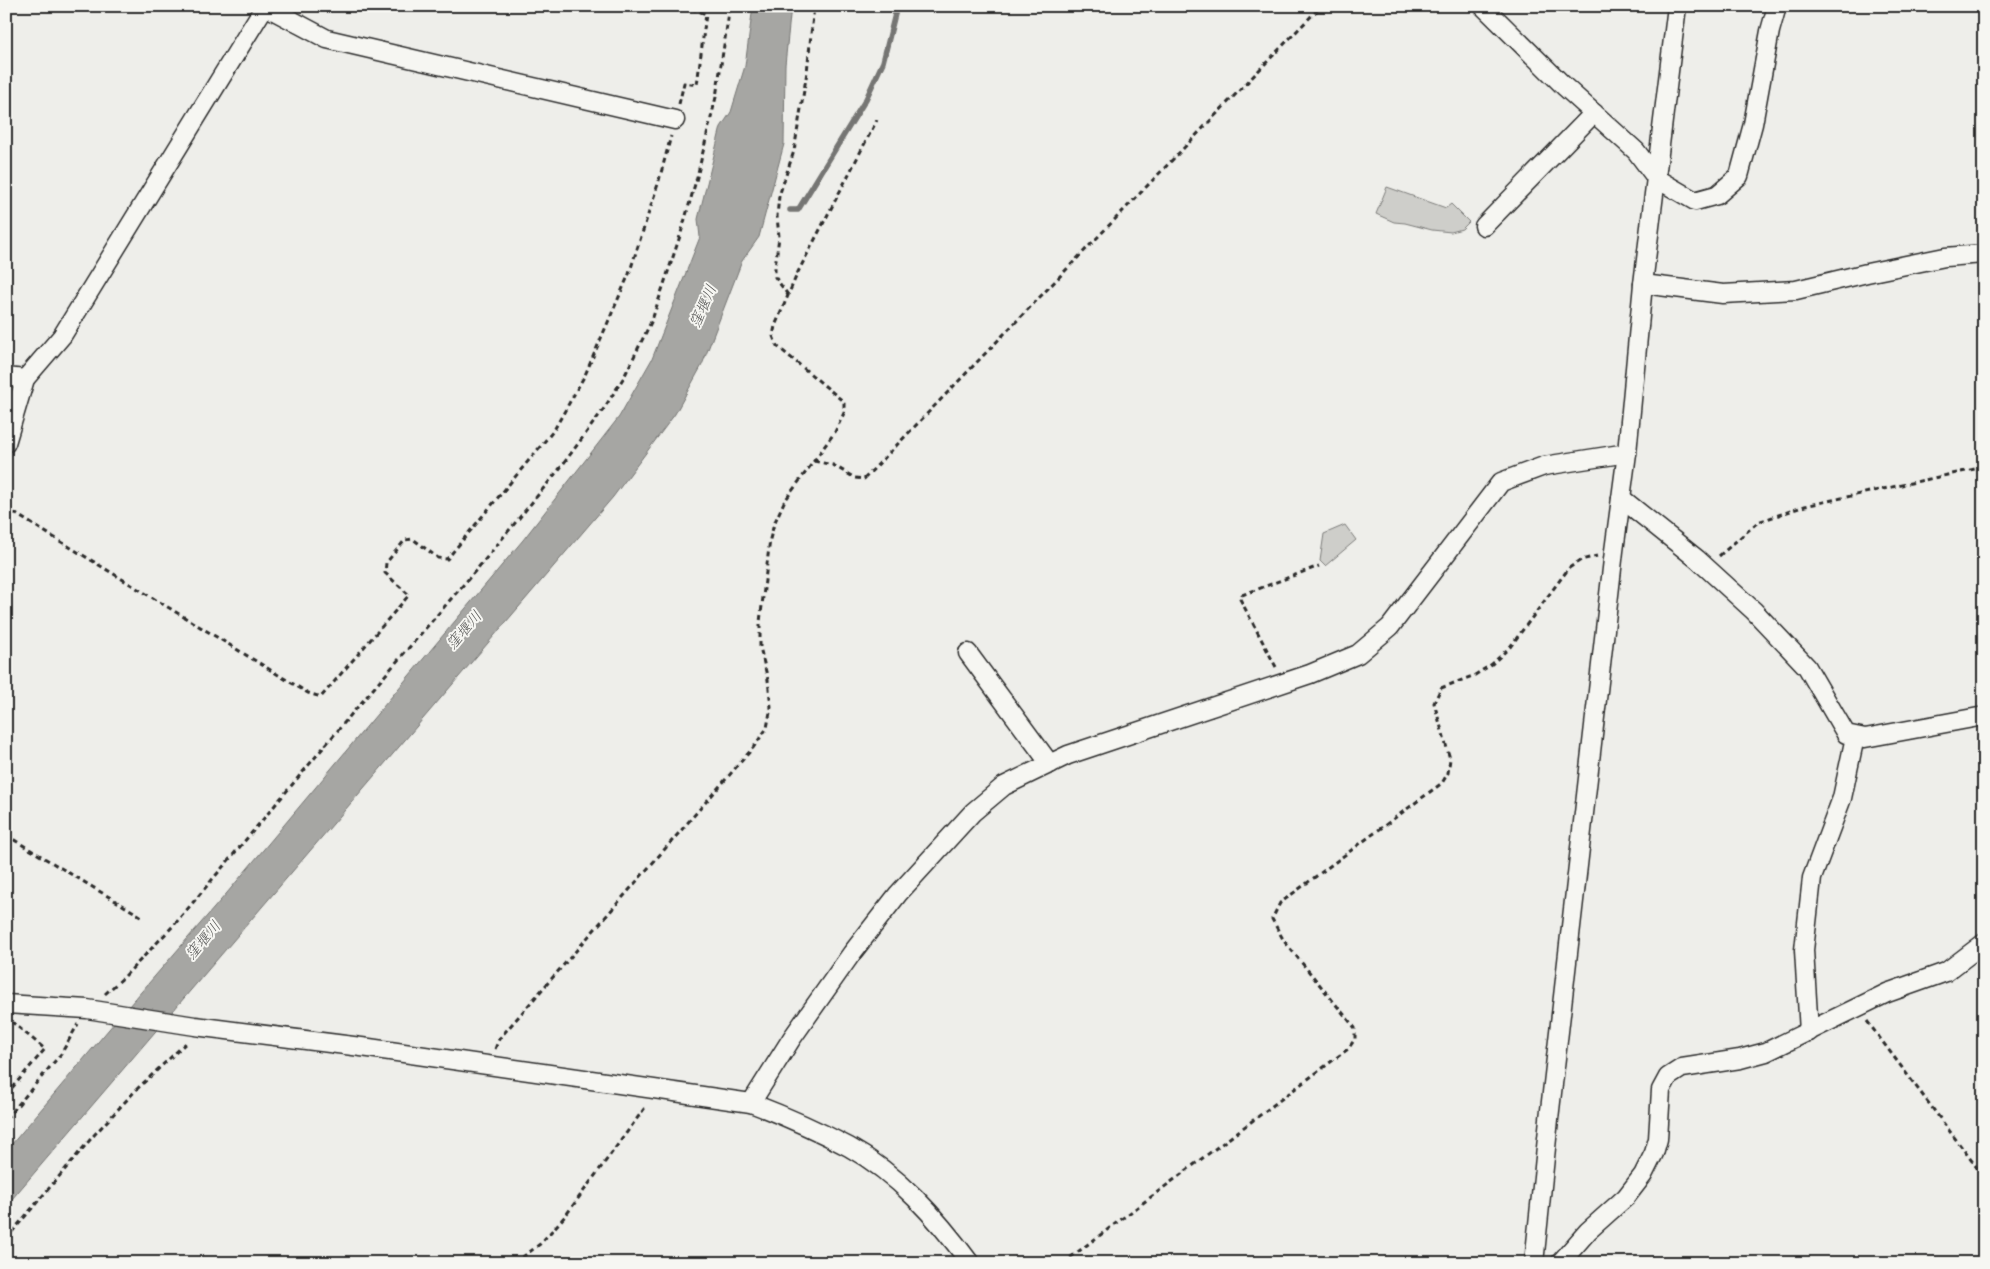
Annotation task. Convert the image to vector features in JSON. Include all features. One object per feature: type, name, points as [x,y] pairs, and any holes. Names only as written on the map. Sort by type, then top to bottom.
[{"type":"street","points":[[6,444],[26,379],[62,336],[265,6],[327,39],[675,120]]},
{"type":"street","points":[[1483,6],[1636,151],[1656,179],[1694,201],[1717,195],[1739,176],[1777,6]]},
{"type":"street","points":[[1534,1263],[1614,551],[1627,453],[1643,284],[1676,6]]},
{"type":"street","points":[[1484,226],[1594,113]]},
{"type":"street","points":[[1643,284],[1723,294],[1796,290],[1945,257],[1984,254]]},
{"type":"street","points":[[6,377],[26,379]]},
{"type":"street","points":[[751,1103],[797,1030],[852,953],[898,894],[979,807],[1004,786],[1068,755],[1285,683],[1358,654],[1390,627],[1501,482],[1544,466],[1627,453]]},
{"type":"street","points":[[1621,498],[1706,568],[1754,612],[1807,667],[1846,734],[1865,738],[1984,716]]},
{"type":"street","points":[[968,654],[1050,764]]},
{"type":"street","points":[[1809,1032],[1804,950],[1812,878],[1842,798],[1856,737]]},
{"type":"street","points":[[1560,1263],[1588,1231],[1626,1197],[1643,1175],[1654,1153],[1658,1139],[1661,1090],[1668,1077],[1682,1068],[1740,1059],[1766,1052],[1887,993],[1946,972],[1984,943]]},
{"type":"street","points":[[6,1004],[87,1008],[198,1026],[751,1103],[801,1123],[850,1148],[888,1174],[925,1207],[970,1263]]},
{"type":"path","points":[[6,508],[308,693],[321,698],[410,595],[385,573],[386,563],[405,540],[413,539],[438,558],[447,559],[554,430],[585,376],[629,274],[658,184],[684,83],[697,85],[706,14],[684,6]]},
{"type":"path","points":[[6,1119],[62,1054],[87,1008],[124,977],[174,925],[355,710],[483,562],[561,467],[604,410],[624,377],[652,320],[681,233],[697,177],[716,97],[730,6]]},
{"type":"path","points":[[788,295],[775,277],[779,237],[777,216],[779,196],[796,141],[807,72],[814,6]]},
{"type":"path","points":[[814,461],[833,465],[855,478],[864,479],[1321,6]]},
{"type":"path","points":[[488,1065],[500,1039],[753,748],[767,728],[771,707],[760,639],[770,539],[774,524],[784,502],[835,432],[844,414],[844,402],[777,346],[773,336],[775,326],[798,272],[877,120]]},
{"type":"path","points":[[1706,568],[1758,522],[1805,506],[1984,467]]},
{"type":"path","points":[[1063,1263],[1348,1049],[1355,1039],[1355,1028],[1284,941],[1272,919],[1280,903],[1442,783],[1448,773],[1450,759],[1434,703],[1440,688],[1475,676],[1492,664],[1510,647],[1569,568],[1581,560],[1614,551]]},
{"type":"path","points":[[1285,683],[1240,599],[1242,595],[1319,566]]},
{"type":"path","points":[[6,836],[144,918]]},
{"type":"path","points":[[1857,1008],[1984,1176]]},
{"type":"path","points":[[6,1016],[45,1048],[6,1095]]},
{"type":"path","points":[[6,1239],[101,1127],[198,1026]]},
{"type":"path","points":[[515,1263],[540,1244],[566,1215],[658,1090]]},
{"type":"shaded area","points":[[1387,187],[1446,208],[1451,204],[1469,222],[1462,229],[1451,232],[1394,222],[1376,214]]},
{"type":"shaded area","points":[[1345,525],[1356,540],[1325,566],[1320,561],[1324,534]]},
{"type":"water","name":"窪堰川","points":[[753,6],[791,6],[785,65],[784,144],[759,237],[742,261],[702,365],[675,414],[613,497],[6,1206],[6,1151],[227,893],[523,540],[619,417],[652,359],[700,237],[698,219],[721,127],[731,112],[745,66]]},
{"type":"waterway","points":[[790,210],[798,210],[866,99],[883,62],[897,6]]}]
